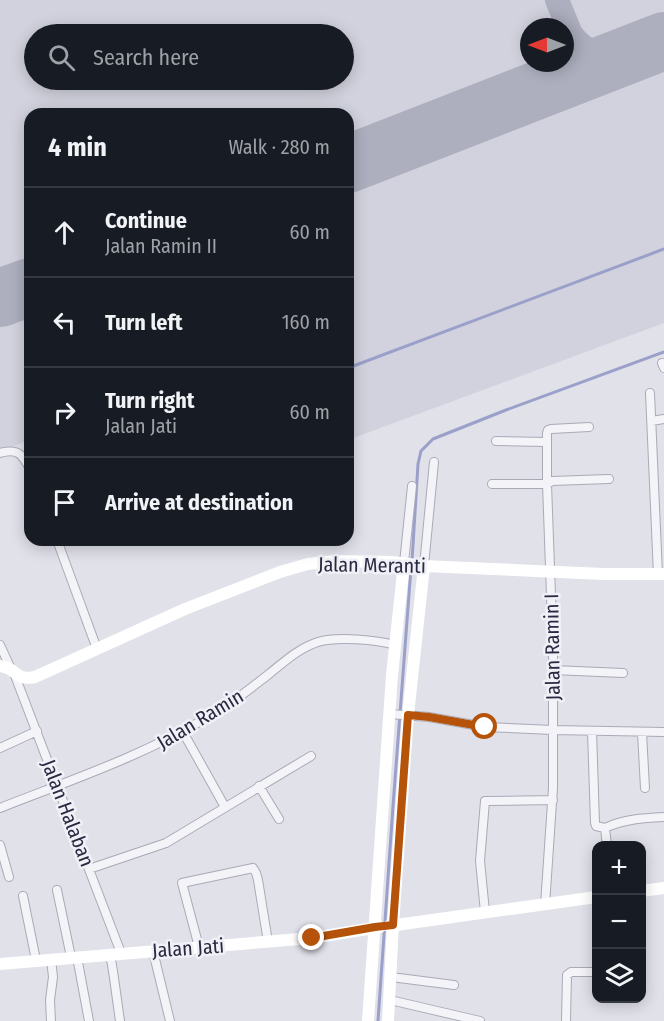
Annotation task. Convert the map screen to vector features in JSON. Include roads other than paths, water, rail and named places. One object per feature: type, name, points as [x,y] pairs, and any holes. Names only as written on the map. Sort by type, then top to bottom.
[{"type":"street","points":[[650,393],[661,575]]},
{"type":"street","points":[[652,421],[664,418]]},
{"type":"street","points":[[496,441],[547,442],[548,431],[551,429],[589,427]]},
{"type":"street","name":"Jalan Ramin I","points":[[545,905],[553,800],[554,730],[547,442]]},
{"type":"street","points":[[0,453],[10,451],[24,458]]},
{"type":"street","points":[[388,1021],[391,977],[384,926],[395,645],[414,565],[434,462]]},
{"type":"street","points":[[492,484],[547,484],[552,481],[609,478]]},
{"type":"street","points":[[368,1021],[384,926],[406,715],[414,565],[412,486]]},
{"type":"street","points":[[59,546],[97,649]]},
{"type":"street","name":"Jalan Meranti","points":[[8,669],[20,678],[35,677],[185,609],[297,566],[317,562],[661,575]]},
{"type":"street","name":"Jalan Ramin","points":[[0,808],[128,758],[183,732],[227,706],[295,654],[318,642],[370,640],[395,645]]},
{"type":"street","name":"Jalan Halaban","points":[[0,645],[8,669],[37,731],[89,869],[115,954],[113,971],[120,1021]]},
{"type":"street","points":[[553,670],[623,673]]},
{"type":"street","points":[[392,714],[429,717],[485,727],[664,732]]},
{"type":"street","points":[[0,748],[37,731]]},
{"type":"street","points":[[592,731],[596,826],[605,828],[630,820],[664,817]]},
{"type":"street","points":[[183,732],[225,807]]},
{"type":"street","points":[[642,733],[645,788]]},
{"type":"street","points":[[89,869],[166,843],[311,756]]},
{"type":"street","points":[[259,786],[279,819]]},
{"type":"street","points":[[485,912],[480,861],[485,801],[553,800]]},
{"type":"street","points":[[605,828],[606,841]]},
{"type":"street","points":[[0,845],[9,877]]},
{"type":"street","points":[[199,947],[182,882],[253,868],[258,880],[268,942]]},
{"type":"street","points":[[646,890],[664,888]]},
{"type":"street","points":[[57,890],[89,1021]]},
{"type":"street","points":[[23,896],[36,960]]},
{"type":"street","name":"Jalan Jati","points":[[0,964],[312,938],[592,898]]},
{"type":"street","points":[[153,951],[170,1021]]},
{"type":"street","points":[[51,959],[53,977],[50,1000],[51,1021]]},
{"type":"street","points":[[566,1021],[567,975],[571,972],[592,972]]},
{"type":"street","points":[[391,977],[454,985]]},
{"type":"street","points":[[390,1000],[480,1021]]},
{"type":"waterway","points":[[354,366],[664,249]]},
{"type":"waterway","points":[[412,561],[418,464],[421,451],[433,439],[664,352]]},
{"type":"waterway","points":[[378,1021],[411,568]]}]
